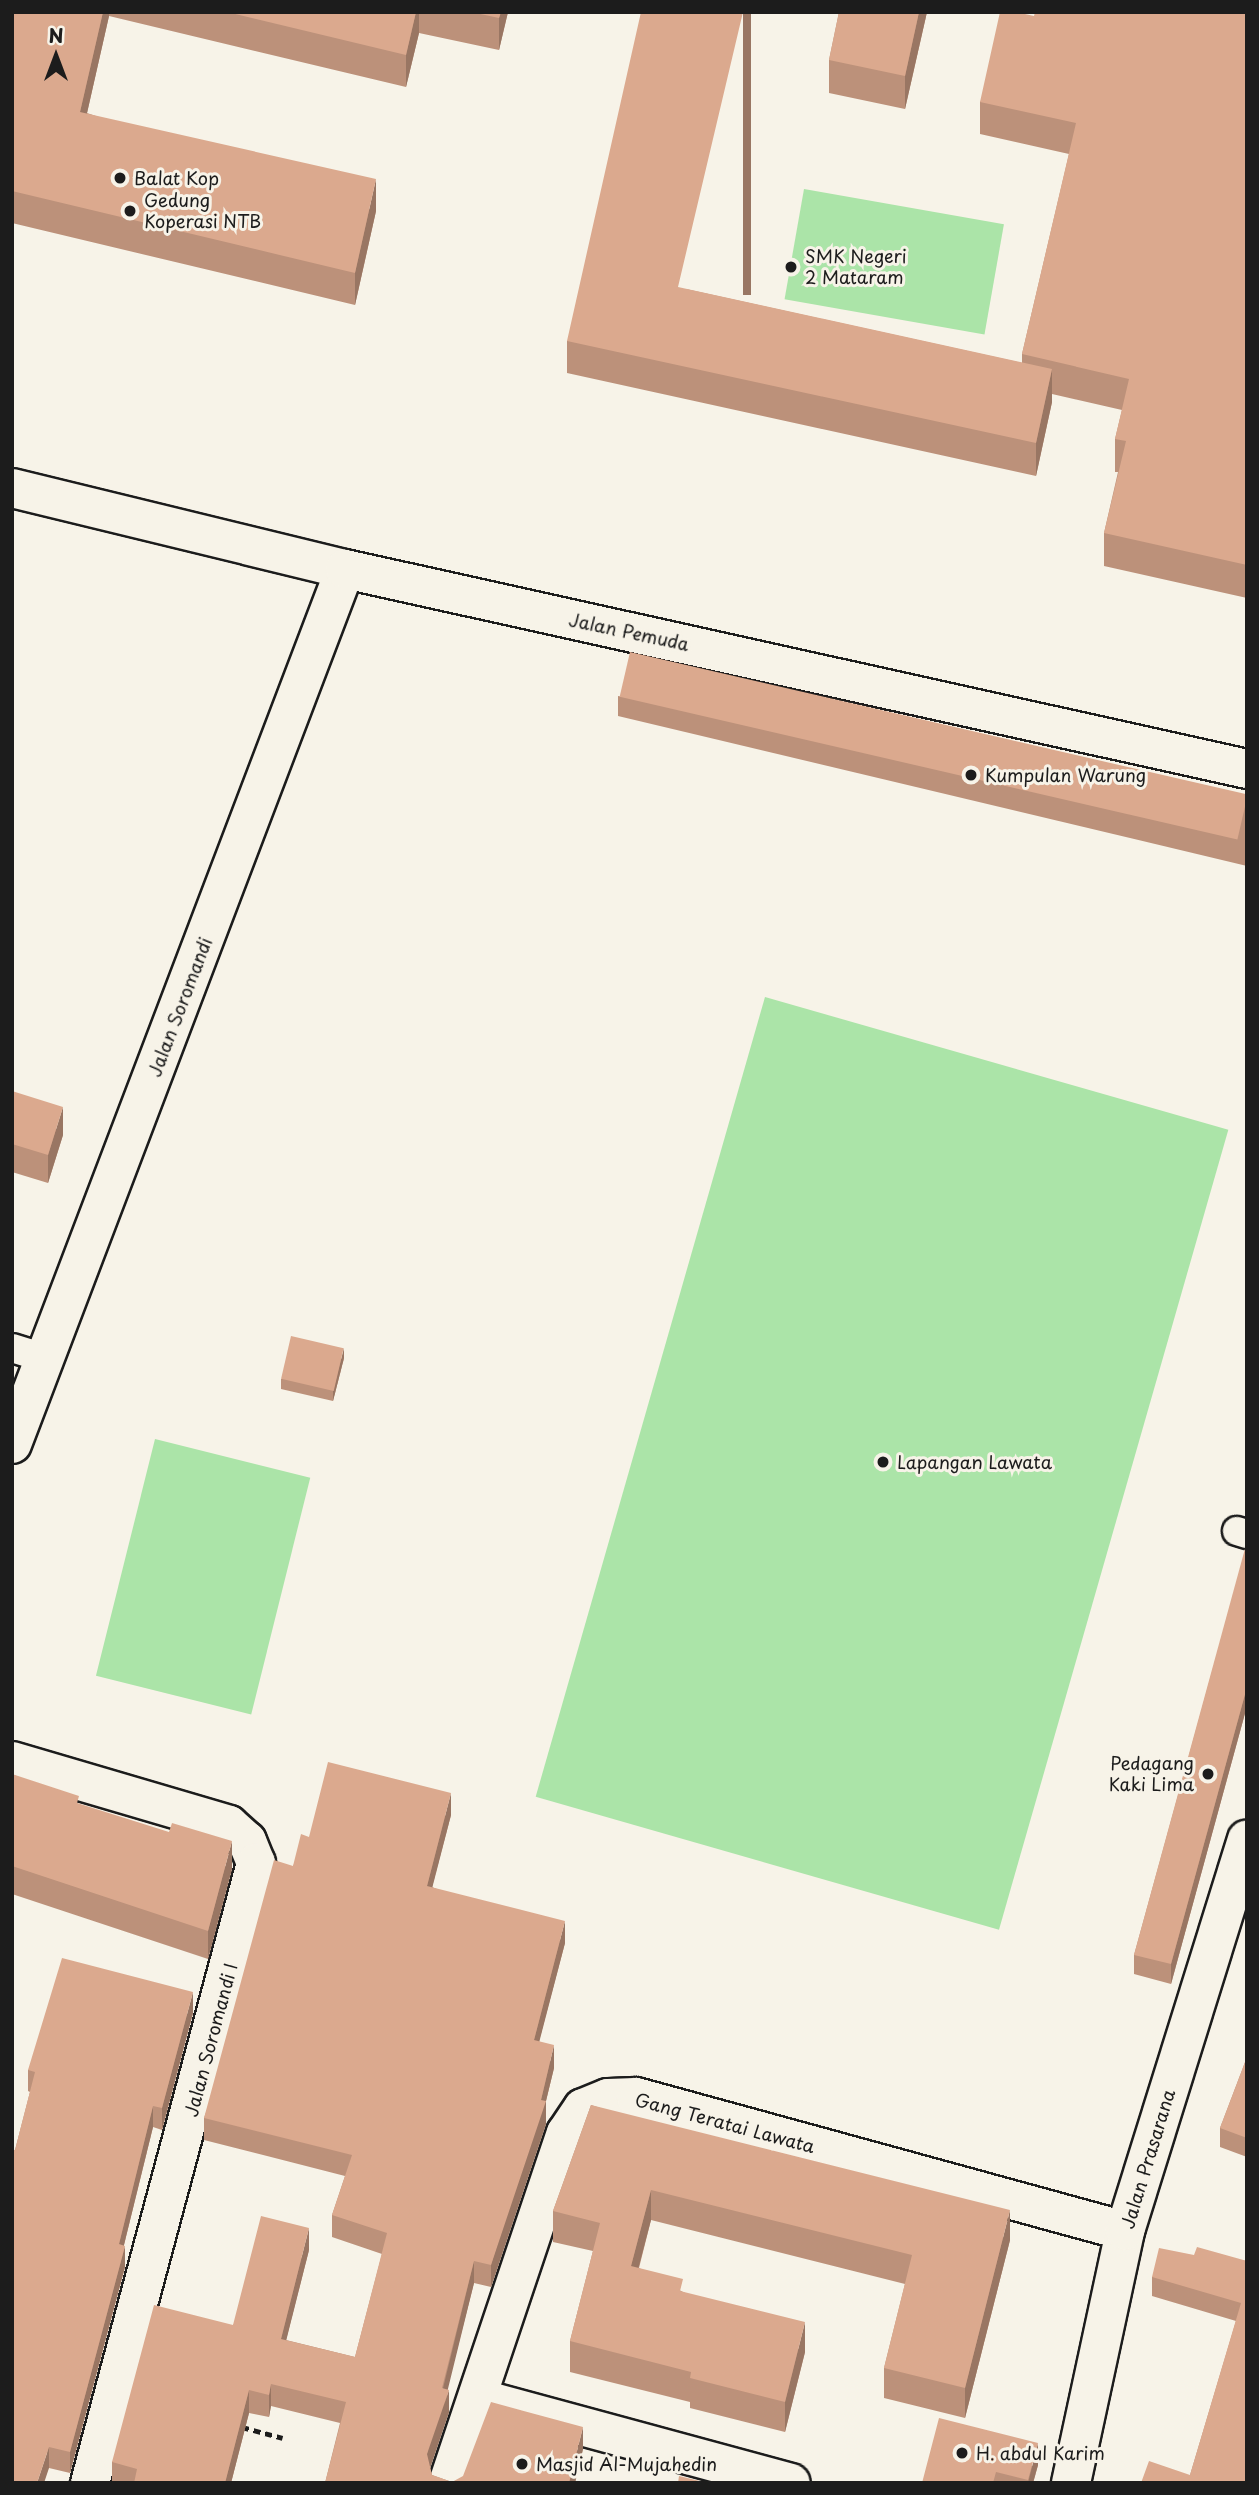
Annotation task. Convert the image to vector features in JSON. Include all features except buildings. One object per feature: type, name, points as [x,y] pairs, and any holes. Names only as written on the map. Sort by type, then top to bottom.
[{"type":"street","name":"Jalan Pemuda","points":[[12,488],[345,569],[1247,769]]},
{"type":"street","name":"Jalan Soromandi","points":[[13,1437],[29,1354],[345,569]]},
{"type":"street","name":"Jalan Soromandi I","points":[[12,1761],[229,1825],[243,1834],[255,1855],[255,1879],[90,2483]]},
{"type":"street","name":"Jalan Prasarana","points":[[1071,2483],[1125,2231],[1247,1840]]},
{"type":"street","name":"Gang Teratai Lawata","points":[[448,2483],[566,2133],[583,2108],[608,2098],[636,2097],[1125,2231]]},
{"type":"street","points":[[478,2398],[791,2483]]},
{"type":"green space","points":[[804,189],[1004,224],[984,335],[785,299]]},
{"type":"green space","name":"Lapangan Lawata","points":[[765,997],[1228,1130],[999,1930],[536,1797]]},
{"type":"green space","points":[[155,1439],[310,1478],[251,1714],[96,1676]]},
{"type":"place","name":"Balat Kop","points":[[120,178]]},
{"type":"place","name":"Gedung Koperasi NTB","points":[[130,211]]},
{"type":"place","name":"SMK Negeri 2 Mataram","points":[[791,267]]},
{"type":"place","name":"Kumpulan Warung","points":[[971,775]]},
{"type":"place","name":"Lapangan Lawata","points":[[883,1462]]},
{"type":"place","name":"Pedagang Kaki Lima","points":[[1208,1774]]},
{"type":"place","name":"H. abdul Karim","points":[[962,2453]]},
{"type":"place","name":"Masjid Al-Mujahedin","points":[[522,2464]]}]
